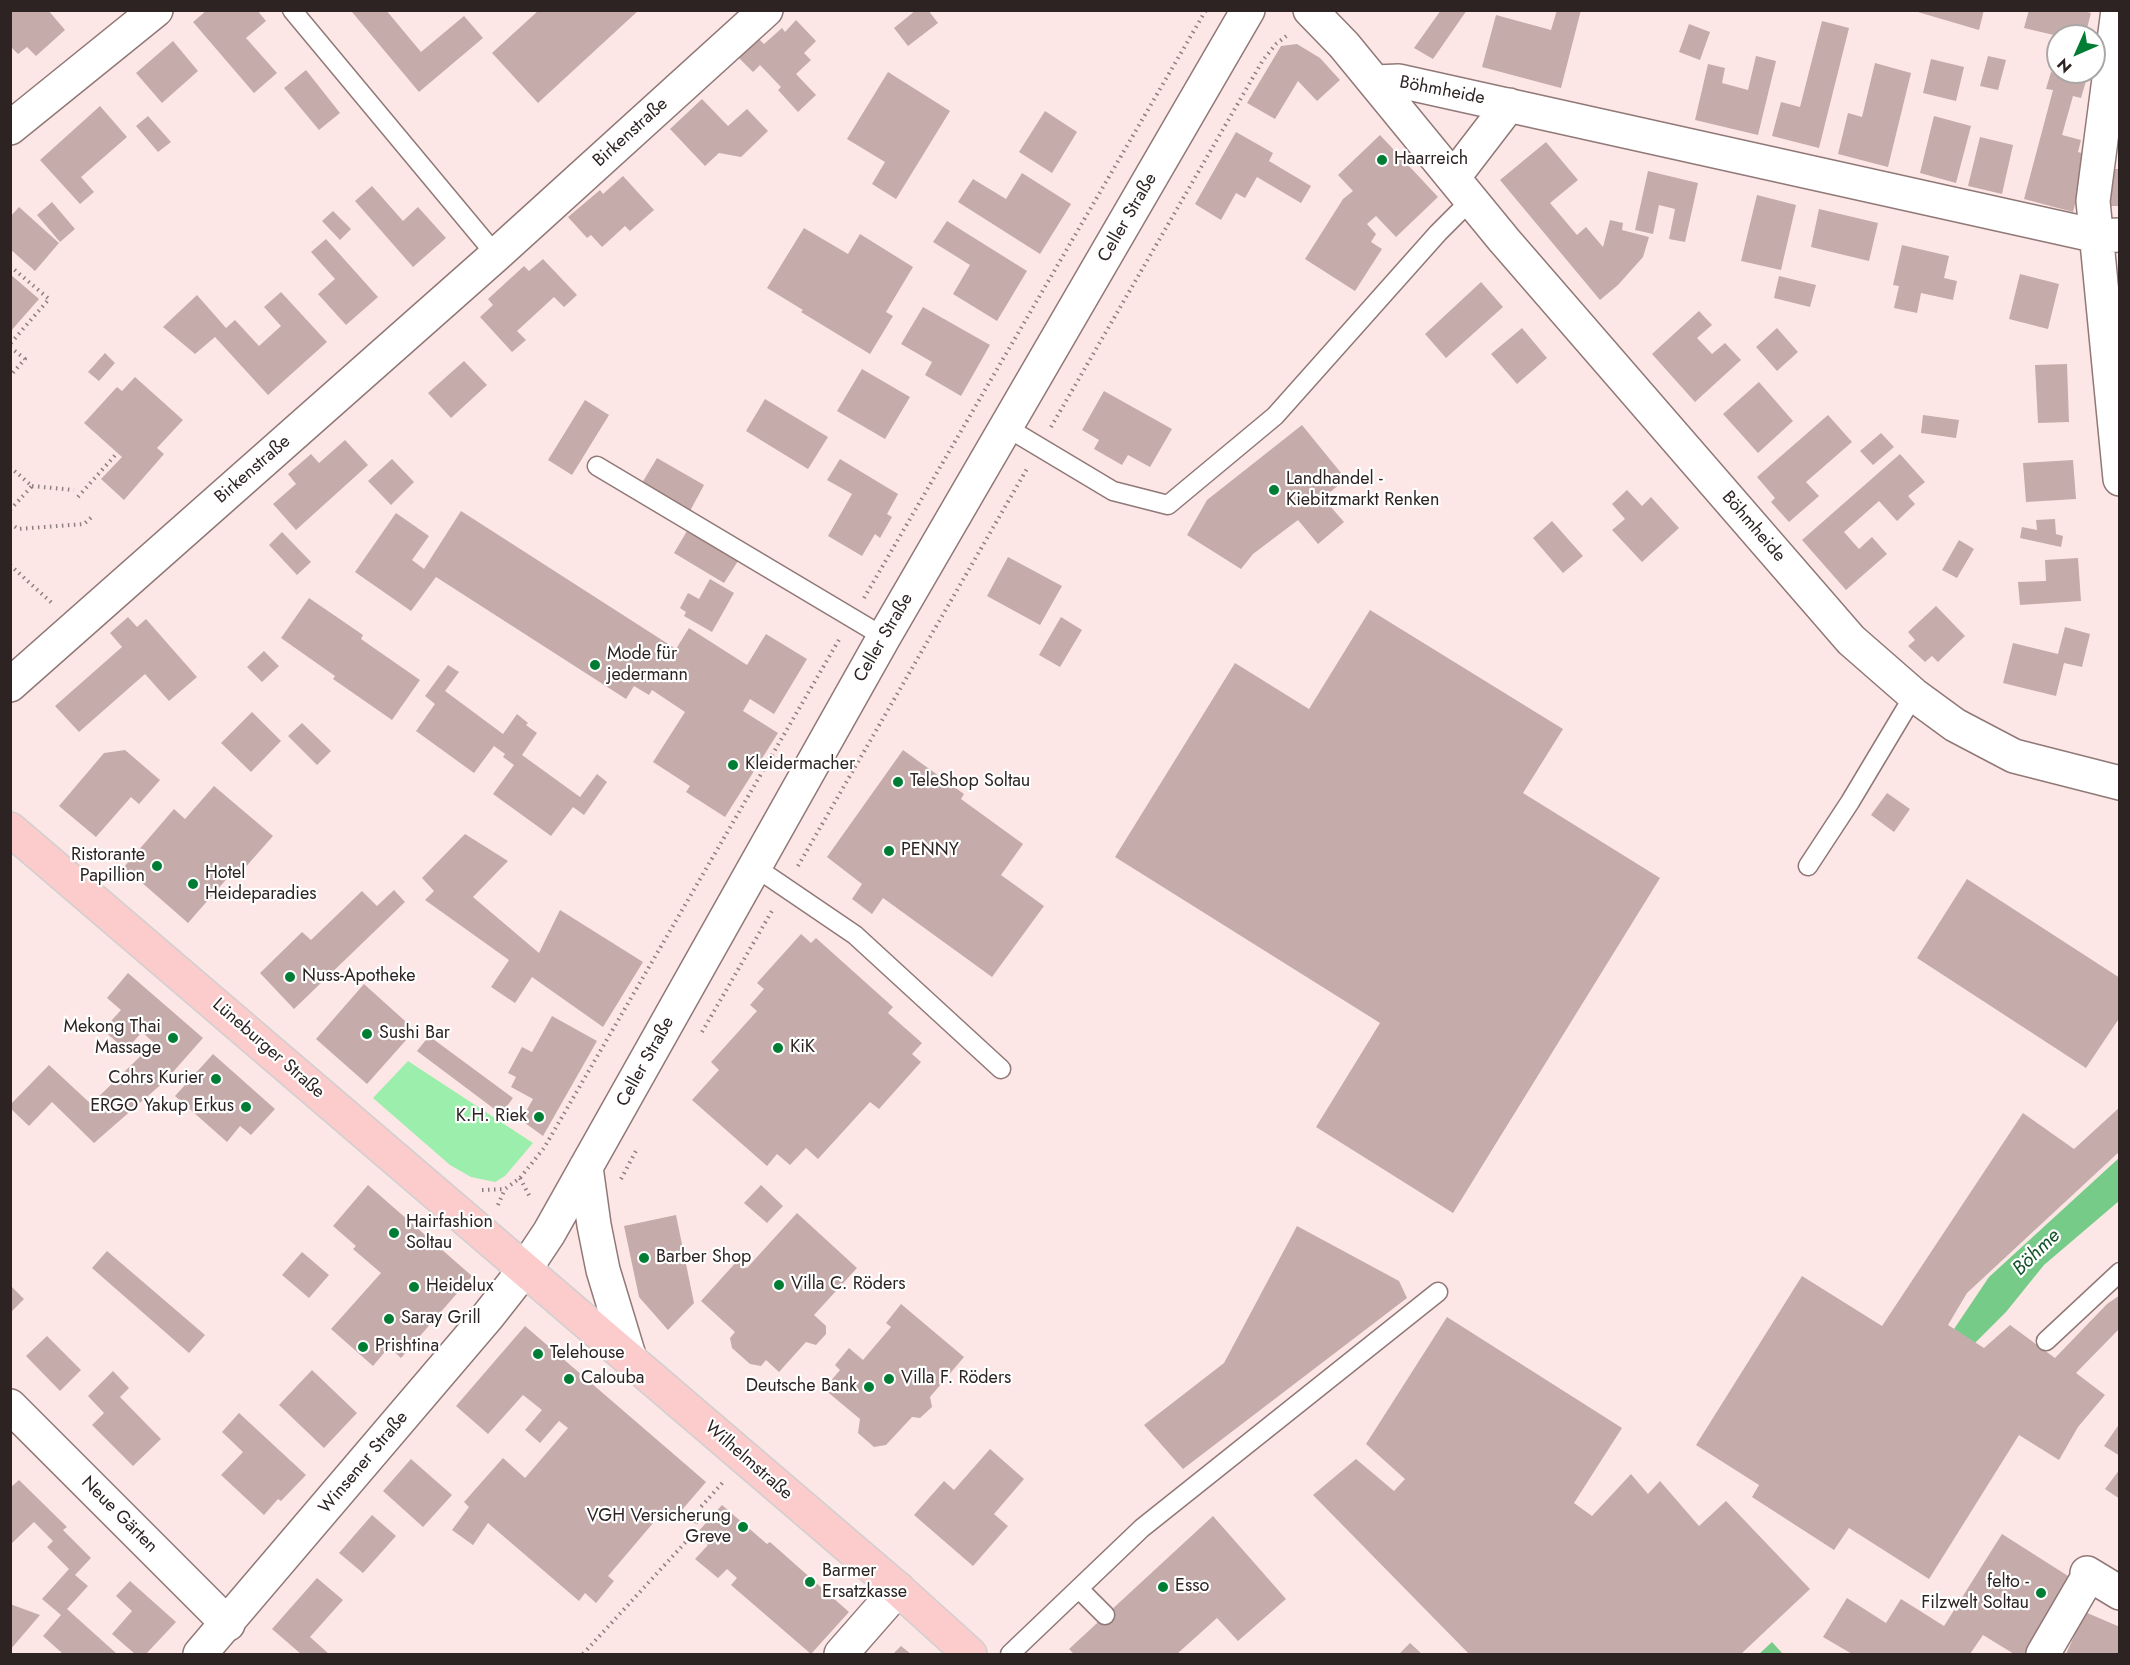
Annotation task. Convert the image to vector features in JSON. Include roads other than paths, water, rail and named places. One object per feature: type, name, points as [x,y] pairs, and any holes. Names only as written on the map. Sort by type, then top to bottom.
[{"type":"main road","name":"Lüneburger Straße","points":[[10,829],[525,1269]]},
{"type":"main road","name":"Wilhelmstraße","points":[[525,1269],[898,1589],[970,1654]]},
{"type":"street","points":[[10,128],[156,10]]},
{"type":"street","name":"Birkenstraße","points":[[10,685],[496,255],[766,10]]},
{"type":"street","name":"Celler Straße","points":[[525,1269],[549,1233],[884,637],[1248,10]]},
{"type":"street","name":"Böhmheide","points":[[1310,10],[1344,45],[1462,189],[1851,640],[1914,695],[1955,725],[2014,756],[2120,783]]},
{"type":"street","points":[[2118,10],[2093,201],[2108,236],[2120,479]]},
{"type":"street","name":"Böhmheide","points":[[1375,82],[1399,81],[2108,236]]},
{"type":"street","name":"Böhmheide","points":[[1462,189],[1509,105]]},
{"type":"street","points":[[586,1167],[603,1270],[630,1359]]},
{"type":"street","name":"Winsener Straße","points":[[200,1654],[228,1624],[525,1269]]},
{"type":"street","name":"Neue Gärten","points":[[10,1406],[228,1624]]},
{"type":"street","points":[[2043,1654],[2088,1574],[2120,1593]]},
{"type":"street","points":[[841,1654],[898,1589]]},
{"type":"lane","points":[[292,10],[496,255]]},
{"type":"lane","points":[[1006,427],[1113,491],[1168,505],[1275,416],[1438,233],[1462,189]]},
{"type":"lane","points":[[597,466],[884,637]]},
{"type":"lane","points":[[1808,866],[1850,802],[1914,695]]},
{"type":"lane","points":[[755,867],[855,935],[1001,1069]]},
{"type":"lane","points":[[2046,1341],[2120,1272]]},
{"type":"lane","points":[[1010,1654],[1142,1528],[1438,1292]]},
{"type":"lane","points":[[1079,1589],[1105,1616]]},
{"type":"water","name":"Böhme","points":[[2119,1158],[2119,1201],[2044,1265],[2006,1312],[1975,1343],[1954,1329],[1989,1277]]},
{"type":"water","points":[[1772,1642],[1783,1654],[1759,1654]]},
{"type":"place","name":"Haarreich","points":[[1382,160]]},
{"type":"place","name":"Landhandel - Kiebitzmarkt Renken","points":[[1274,490]]},
{"type":"place","name":"Mode für jedermann","points":[[595,665]]},
{"type":"place","name":"Kleidermacher","points":[[733,765]]},
{"type":"place","name":"TeleShop Soltau","points":[[898,782]]},
{"type":"place","name":"PENNY","points":[[889,851]]},
{"type":"place","name":"Ristorante Papillion","points":[[157,866]]},
{"type":"place","name":"Hotel Heideparadies","points":[[193,884]]},
{"type":"place","name":"Nuss-Apotheke","points":[[290,977]]},
{"type":"place","name":"Sushi Bar","points":[[367,1034]]},
{"type":"place","name":"Mekong Thai Massage","points":[[173,1038]]},
{"type":"place","name":"KiK","points":[[778,1048]]},
{"type":"place","name":"Cohrs Kurier","points":[[216,1079]]},
{"type":"place","name":"ERGO Yakup Erkus","points":[[246,1107]]},
{"type":"place","name":"K.H. Riek","points":[[539,1117]]},
{"type":"place","name":"Hairfashion Soltau","points":[[394,1233]]},
{"type":"place","name":"Barber Shop","points":[[644,1258]]},
{"type":"place","name":"Villa C. Röders","points":[[779,1285]]},
{"type":"place","name":"Heidelux","points":[[414,1287]]},
{"type":"place","name":"Saray Grill","points":[[389,1319]]},
{"type":"place","name":"Prishtina","points":[[363,1347]]},
{"type":"place","name":"Telehouse","points":[[538,1354]]},
{"type":"place","name":"Calouba","points":[[569,1379]]},
{"type":"place","name":"Villa F. Röders","points":[[889,1379]]},
{"type":"place","name":"Deutsche Bank","points":[[869,1387]]},
{"type":"place","name":"VGH Versicherung Greve","points":[[743,1527]]},
{"type":"place","name":"Barmer Ersatzkasse","points":[[810,1582]]},
{"type":"place","name":"Esso","points":[[1163,1587]]},
{"type":"place","name":"felto - Filzwelt Soltau","points":[[2041,1593]]}]
